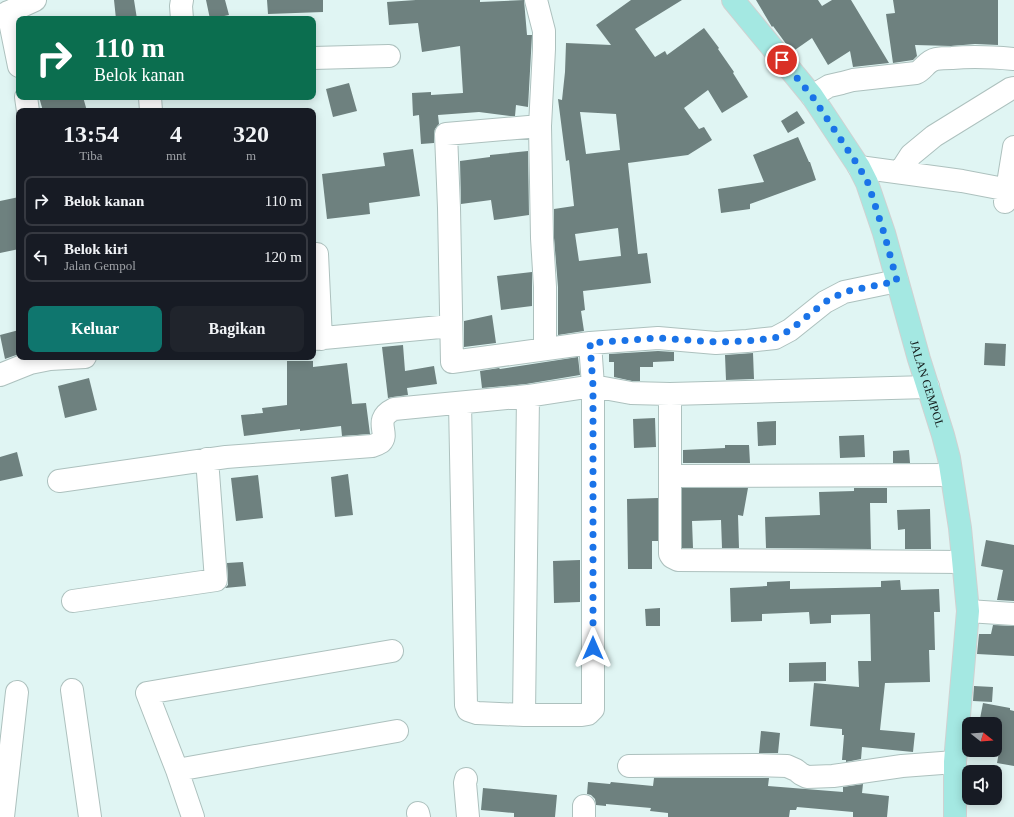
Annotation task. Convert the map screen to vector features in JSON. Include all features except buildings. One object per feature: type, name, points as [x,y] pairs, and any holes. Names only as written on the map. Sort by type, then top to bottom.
[{"type":"main road","name":"JALAN GEMPOL","points":[[733,0],[812,96],[863,175],[884,233],[943,435],[949,458],[960,528],[968,611],[954,762],[955,817]]},
{"type":"street","points":[[16,56],[4,14],[35,0]]},
{"type":"street","points":[[182,0],[182,16]]},
{"type":"street","points":[[536,0],[544,31],[540,126],[545,349]]},
{"type":"street","points":[[316,58],[389,56]]},
{"type":"street","points":[[812,96],[829,86],[853,80],[916,73],[921,70],[926,63],[935,59],[956,57],[988,57],[1014,59]]},
{"type":"street","points":[[900,172],[911,155],[934,136],[1010,89],[1014,88]]},
{"type":"street","points":[[540,126],[446,134],[452,362],[590,343],[658,338],[716,342],[775,338],[790,330],[825,302],[844,292],[897,281]]},
{"type":"street","points":[[1010,197],[1014,148]]},
{"type":"street","points":[[863,175],[900,172],[962,181],[1010,197]]},
{"type":"street","points":[[863,175],[1010,197]]},
{"type":"street","points":[[317,254],[317,339],[451,326]]},
{"type":"street","points":[[460,403],[466,705],[468,710],[477,713],[524,715],[588,714],[593,709],[593,386],[590,343]]},
{"type":"street","points":[[0,376],[30,363],[45,360]]},
{"type":"street","points":[[59,481],[226,456],[372,446],[381,442],[383,438],[382,421],[388,412],[394,409],[528,396],[593,386],[631,393],[670,394],[928,387]]},
{"type":"street","points":[[670,394],[670,554],[672,557],[678,560],[963,562]]},
{"type":"street","points":[[524,715],[528,396]]},
{"type":"street","points":[[73,601],[216,580],[208,459]]},
{"type":"street","points":[[670,476],[951,475]]},
{"type":"street","points":[[968,611],[1014,614]]},
{"type":"street","points":[[193,817],[177,770],[147,694],[392,651]]},
{"type":"street","points":[[72,690],[90,817]]},
{"type":"street","points":[[3,817],[17,692]]},
{"type":"street","points":[[177,770],[397,731]]},
{"type":"street","points":[[629,766],[756,764],[787,766],[807,777],[833,776],[902,766],[954,762]]},
{"type":"street","points":[[466,779],[465,783],[468,817]]},
{"type":"route","points":[[593,648],[593,386],[590,343],[658,338],[716,342],[775,338],[790,330],[825,302],[844,292],[897,281],[868,183],[812,96],[782,60]]}]
